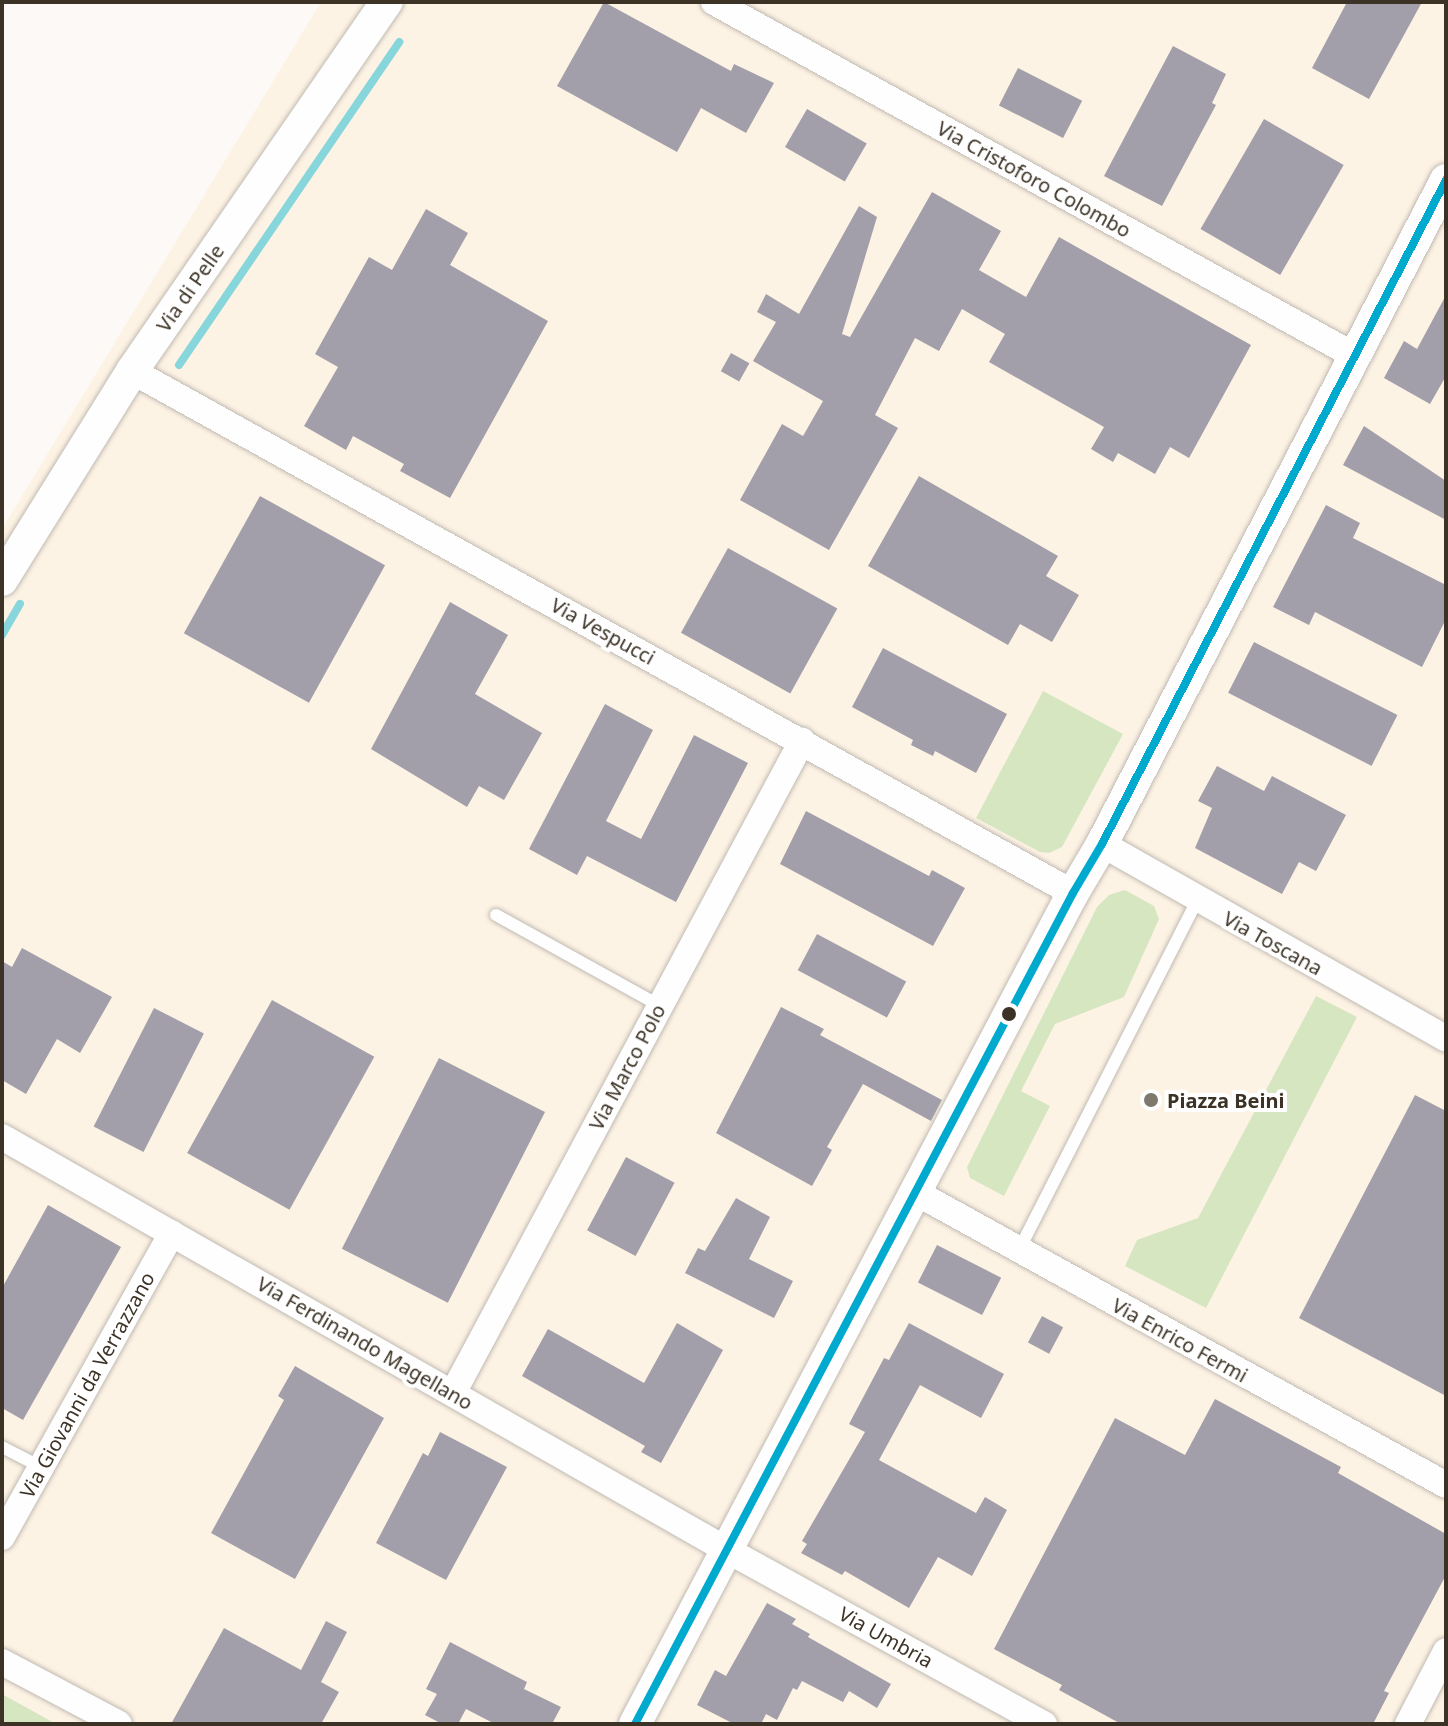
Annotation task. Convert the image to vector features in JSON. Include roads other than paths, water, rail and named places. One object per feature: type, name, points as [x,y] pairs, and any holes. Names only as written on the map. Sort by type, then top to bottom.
[{"type":"street","name":"Via di Pelle","points":[[2,580],[132,371],[387,2]]},
{"type":"street","name":"Via Cristoforo Colombo","points":[[714,2],[1355,356]]},
{"type":"street","points":[[635,1724],[1073,893],[1102,844],[1446,180]]},
{"type":"street","name":"Via Vespucci","points":[[132,371],[1073,893]]},
{"type":"street","name":"Via Marco Polo","points":[[453,1393],[802,741]]},
{"type":"street","name":"Via Toscana","points":[[1102,844],[1197,900],[1444,1033]]},
{"type":"street","name":"Via Ferdinando Magellano","points":[[2,1137],[727,1550]]},
{"type":"street","name":"Via Enrico Fermi","points":[[915,1192],[1446,1485]]},
{"type":"street","name":"Via Giovanni da Verrazzano","points":[[2,1537],[172,1233]]},
{"type":"street","name":"Via Umbria","points":[[727,1550],[1044,1724]]},
{"type":"street","points":[[1408,1724],[1446,1651]]},
{"type":"street","points":[[2,1662],[119,1724]]},
{"type":"lane","points":[[1018,1251],[1197,900]]},
{"type":"lane","points":[[496,915],[660,1006]]},
{"type":"lane","points":[[2,1447],[41,1467]]},
{"type":"waterway","points":[[179,365],[399,42]]},
{"type":"waterway","points":[[2,635],[20,604]]},
{"type":"place","name":"Piazza Beini","points":[[1151,1100]]}]
